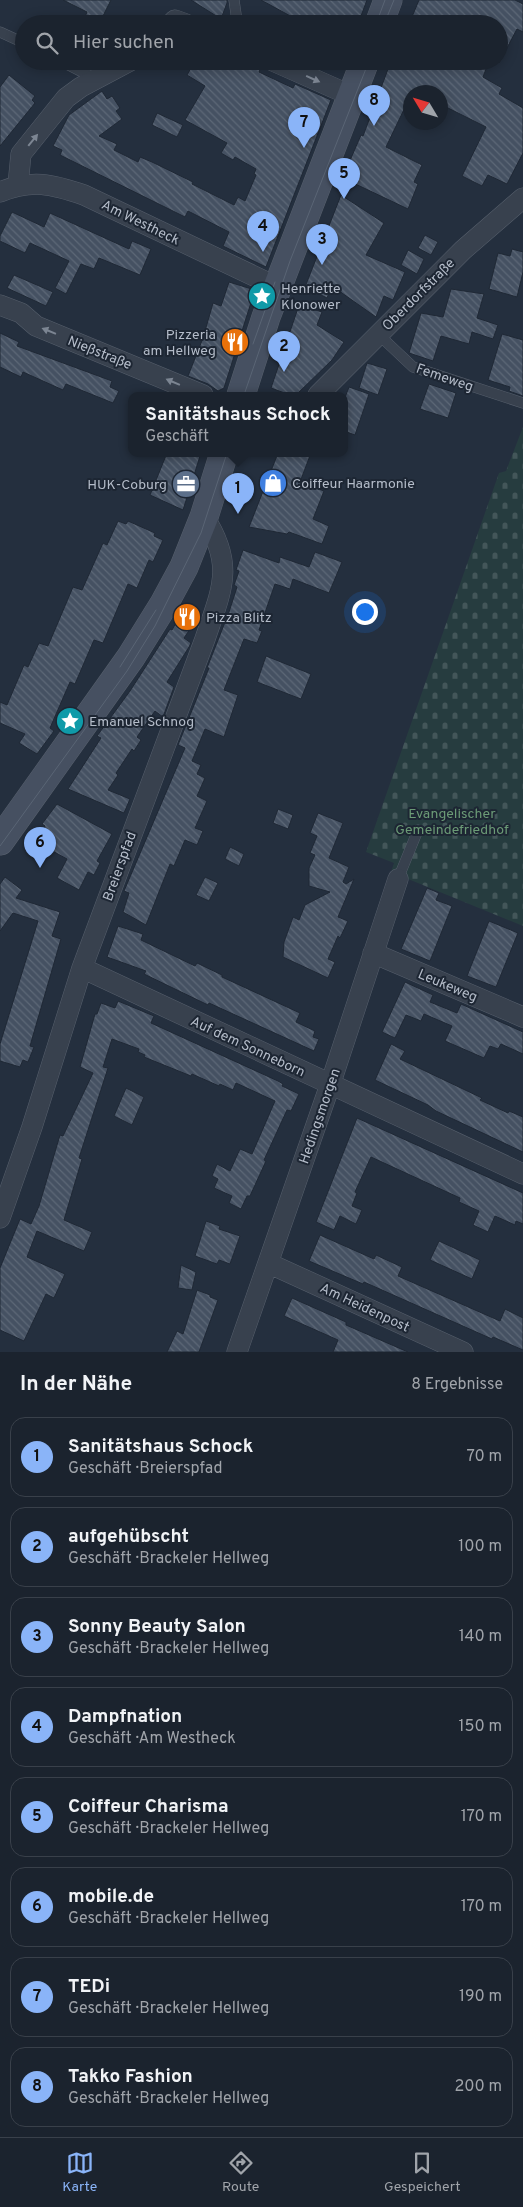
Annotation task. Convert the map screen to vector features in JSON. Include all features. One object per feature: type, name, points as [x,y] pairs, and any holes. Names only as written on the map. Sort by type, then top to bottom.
[{"type":"main road","points":[[382,15],[388,0]]},
{"type":"main road","points":[[242,392],[277,287],[362,70]]},
{"type":"main road","points":[[0,841],[148,632],[184,567],[204,517],[223,457]]},
{"type":"street","points":[[9,189],[21,154],[66,98],[114,70]]},
{"type":"street","points":[[293,70],[352,96]]},
{"type":"street","name":"Am Westheck","points":[[9,189],[36,183],[56,185],[84,195],[277,287]]},
{"type":"street","name":"Oberdorfstraße","points":[[321,392],[463,250],[523,198]]},
{"type":"street","name":"Nießstraße","points":[[0,305],[21,313],[36,326],[196,392]]},
{"type":"street","name":"Breierspfad","points":[[0,1218],[32,1127],[82,968],[205,639],[219,596],[224,575],[220,548],[214,532],[204,517]]},
{"type":"street","name":"Hedingsmorgen","points":[[236,1352],[330,1085],[398,879]]},
{"type":"street","name":"Leukeweg","points":[[372,953],[523,1017]]},
{"type":"street","name":"Auf dem Sonneborn","points":[[82,968],[523,1174]]},
{"type":"street","name":"Am Heidenpost","points":[[268,1262],[463,1352]]},
{"type":"lane","points":[[234,0],[236,15]]},
{"type":"lane","points":[[0,32],[15,39]]},
{"type":"lane","points":[[80,70],[98,79]]},
{"type":"lane","name":"Femeweg","points":[[378,334],[413,367],[523,403]]},
{"type":"lane","points":[[398,879],[418,830]]},
{"type":"green space","name":"Evangelischer Gemeindefriedhof","points":[[523,427],[523,926],[391,872],[394,863],[366,852],[499,473],[506,471]]},
{"type":"building","points":[[63,0],[111,0],[104,15],[86,15],[87,12]]},
{"type":"building","points":[[191,0],[227,0],[222,15],[215,15]]},
{"type":"building","points":[[261,0],[367,0],[361,15],[288,15]]},
{"type":"building","points":[[419,0],[515,0],[523,4],[523,32],[517,29],[508,46],[508,15],[413,15]]},
{"type":"building","points":[[190,70],[260,70],[259,72],[293,88],[295,84],[331,100],[266,267],[223,246],[229,232],[188,211],[185,217],[60,155],[62,150],[53,146],[69,115],[102,91],[107,99],[112,96],[120,108],[116,111],[122,119],[99,136],[117,144],[114,150],[138,162],[140,157],[152,162],[234,205],[238,197],[245,201],[256,175],[254,174],[256,169],[235,157],[233,160],[221,153],[227,143],[185,120],[205,86],[187,75]]},
{"type":"building","points":[[388,70],[486,70],[483,77],[502,88],[499,94],[523,108],[523,153],[507,184],[488,175],[482,186],[462,176],[486,127],[448,108],[448,85],[403,85],[403,112],[386,147],[422,165],[414,182],[418,184],[408,209],[347,180],[352,167],[348,165],[361,135],[363,136]]},
{"type":"building","points":[[9,75],[35,96],[32,100],[35,103],[0,146],[0,87]]},
{"type":"building","points":[[157,113],[183,125],[177,137],[152,125]]},
{"type":"building","points":[[341,195],[384,223],[366,255],[405,272],[393,300],[384,296],[376,317],[332,286],[327,298],[305,287]]},
{"type":"building","points":[[12,212],[44,227],[50,213],[129,249],[132,241],[151,249],[140,275],[99,258],[94,269],[81,264],[66,294],[55,288],[69,261],[30,243],[25,253],[0,241],[0,236]]},
{"type":"building","points":[[425,235],[438,242],[431,255],[418,248]]},
{"type":"building","points":[[512,249],[523,252],[523,272],[517,297],[489,289],[498,253],[510,256]]},
{"type":"building","points":[[408,250],[424,259],[417,274],[401,265]]},
{"type":"building","points":[[14,275],[53,292],[46,306],[7,288]]},
{"type":"building","points":[[229,282],[255,290],[224,388],[218,391],[208,384],[188,376],[203,338],[213,303],[221,306]]},
{"type":"building","points":[[451,289],[484,294],[477,318],[498,325],[493,339],[472,332],[469,344],[441,336],[433,361],[409,353],[421,313],[443,317]]},
{"type":"building","points":[[299,305],[322,312],[317,325],[344,342],[332,360],[299,392],[282,392],[271,388]]},
{"type":"building","points":[[0,333],[19,342],[17,346],[112,381],[110,387],[119,391],[113,403],[66,384],[63,390],[23,372],[21,377],[0,367]]},
{"type":"building","points":[[502,334],[523,340],[523,396],[509,391],[510,387],[488,380]]},
{"type":"building","points":[[367,363],[387,369],[378,395],[359,388]]},
{"type":"building","points":[[429,384],[456,393],[448,418],[420,409]]},
{"type":"building","points":[[349,387],[369,394],[355,435],[348,432],[347,392]]},
{"type":"building","points":[[165,457],[200,457],[183,510],[150,495]]},
{"type":"building","points":[[276,457],[309,457],[300,482],[324,491],[313,519],[329,526],[322,544],[289,532],[287,534],[249,527]]},
{"type":"building","points":[[118,521],[126,524],[128,521],[155,533],[154,536],[163,540],[153,562],[149,560],[137,588],[128,584],[103,643],[94,640],[75,684],[70,682],[50,728],[54,731],[37,754],[19,743],[25,734],[0,723],[0,702],[7,705],[24,665],[28,667],[39,643],[48,646],[73,587],[82,590],[103,543],[107,545]]},
{"type":"building","points":[[243,550],[279,563],[280,557],[309,567],[315,552],[342,562],[329,593],[293,579],[290,589],[275,584],[259,630],[262,631],[257,643],[244,639],[224,690],[238,695],[224,737],[205,729],[192,761],[201,765],[197,774],[205,778],[197,796],[207,801],[195,828],[203,831],[197,845],[185,840],[174,866],[170,864],[146,925],[123,912],[129,893],[124,891],[185,748],[178,745],[229,612],[237,587],[234,585],[239,571],[236,570]]},
{"type":"building","points":[[184,608],[199,616],[184,638],[191,643],[167,682],[174,687],[163,717],[155,711],[137,737],[141,740],[134,751],[132,749],[116,773],[118,775],[108,790],[130,799],[124,813],[68,789],[101,738],[97,736],[130,691],[170,629],[172,630]]},
{"type":"building","points":[[266,656],[311,674],[301,699],[257,682]]},
{"type":"building","points":[[57,804],[112,834],[97,861],[100,863],[94,875],[88,872],[79,890],[57,878],[67,859],[36,842],[45,826],[42,824]]},
{"type":"building","points":[[278,809],[293,815],[288,829],[273,823]]},
{"type":"building","points":[[318,813],[343,823],[329,858],[349,867],[343,882],[346,884],[354,879],[338,917],[348,921],[340,938],[338,936],[328,959],[335,962],[328,978],[283,957],[284,942],[293,917],[299,920],[305,905],[330,892],[309,886],[309,868],[315,855],[310,853],[317,836],[310,833]]},
{"type":"building","points":[[230,847],[244,854],[239,866],[225,859]]},
{"type":"building","points":[[5,877],[22,890],[16,898],[60,912],[52,936],[61,939],[30,1046],[34,1047],[28,1062],[23,1060],[20,1067],[0,1061],[0,1044],[38,921],[13,913],[0,931],[0,884]]},
{"type":"building","points":[[205,877],[218,883],[209,901],[196,895]]},
{"type":"building","points":[[427,888],[439,893],[436,900],[452,906],[430,961],[401,949]]},
{"type":"building","points":[[489,921],[518,933],[496,987],[467,976]]},
{"type":"building","points":[[118,926],[143,934],[141,940],[195,966],[197,963],[222,975],[222,977],[300,1013],[296,1022],[315,1031],[313,1037],[319,1039],[314,1051],[209,1003],[208,1005],[144,974],[146,971],[107,957]]},
{"type":"building","points":[[405,982],[433,995],[430,1002],[457,1013],[461,1004],[523,1032],[523,1054],[501,1044],[498,1049],[490,1046],[484,1058],[445,1041],[452,1026],[424,1014],[421,1021],[406,1015],[395,1038],[382,1032]]},
{"type":"building","points":[[118,1001],[154,1016],[151,1023],[278,1081],[283,1084],[282,1086],[299,1094],[291,1111],[287,1110],[250,1196],[247,1196],[241,1209],[229,1203],[232,1196],[214,1188],[218,1179],[212,1176],[217,1164],[230,1171],[240,1149],[252,1154],[275,1101],[236,1083],[233,1090],[192,1074],[191,1076],[144,1057],[145,1055],[138,1052],[139,1049],[112,1039],[103,1067],[108,1068],[79,1158],[82,1159],[64,1220],[92,1232],[84,1251],[37,1231],[27,1257],[65,1274],[54,1298],[46,1294],[24,1341],[0,1330],[0,1268],[20,1219],[31,1224],[39,1206],[60,1135],[63,1136],[93,1073],[80,1067],[95,1014],[97,1014],[101,1003],[115,1008]]},
{"type":"building","points":[[391,1044],[405,1051],[400,1059],[482,1098],[480,1100],[508,1113],[509,1111],[523,1117],[523,1152],[375,1080]]},
{"type":"building","points":[[126,1088],[144,1097],[132,1125],[114,1116]]},
{"type":"building","points":[[357,1118],[523,1193],[523,1224],[516,1221],[515,1225],[495,1216],[488,1232],[473,1225],[479,1211],[459,1202],[460,1198],[371,1157],[355,1192],[357,1193],[352,1206],[362,1210],[356,1224],[340,1216],[334,1230],[316,1222]]},
{"type":"building","points":[[206,1221],[220,1226],[219,1229],[240,1236],[230,1264],[219,1260],[217,1264],[195,1256]]},
{"type":"building","points":[[320,1235],[374,1259],[376,1255],[402,1267],[398,1276],[500,1321],[505,1309],[523,1318],[523,1350],[493,1337],[492,1339],[364,1282],[363,1284],[309,1261]]},
{"type":"building","points":[[439,1241],[480,1260],[472,1279],[430,1260]]},
{"type":"building","points":[[181,1265],[196,1272],[192,1290],[178,1288]]},
{"type":"building","points":[[197,1290],[218,1300],[199,1352],[167,1352],[177,1331],[183,1334]]},
{"type":"building","points":[[292,1298],[346,1322],[346,1325],[408,1352],[333,1352],[338,1340],[284,1316]]},
{"type":"tram line","points":[[379,15],[385,0]]},
{"type":"tram line","points":[[388,15],[394,0]]},
{"type":"tram line","points":[[245,392],[290,261],[365,70]]},
{"type":"tram line","points":[[253,344],[275,282]]},
{"type":"tram line","points":[[0,846],[127,671],[155,626],[201,533],[226,457]]},
{"type":"tram line","points":[[120,667],[156,610]]},
{"type":"place","name":"Takko Fashion","points":[[374,126]]},
{"type":"place","name":"TEDi","points":[[304,148]]},
{"type":"place","name":"Coiffeur Charisma","points":[[344,199]]},
{"type":"place","name":"Dampfnation","points":[[263,252]]},
{"type":"place","name":"Sonny Beauty Salon","points":[[322,265]]},
{"type":"place","name":"Henriette Klonower","points":[[262,296]]},
{"type":"place","name":"Pizzeria am Hellweg","points":[[235,342]]},
{"type":"place","name":"aufgehübscht","points":[[284,372]]},
{"type":"place","name":"Coiffeur Haarmonie","points":[[273,483]]},
{"type":"place","name":"HUK-Coburg","points":[[186,484]]},
{"type":"place","name":"Sanitätshaus Schock","points":[[238,514]]},
{"type":"place","name":"Pizza Blitz","points":[[187,617]]},
{"type":"place","name":"Emanuel Schnog","points":[[70,721]]},
{"type":"place","name":"mobile.de","points":[[40,868]]}]
